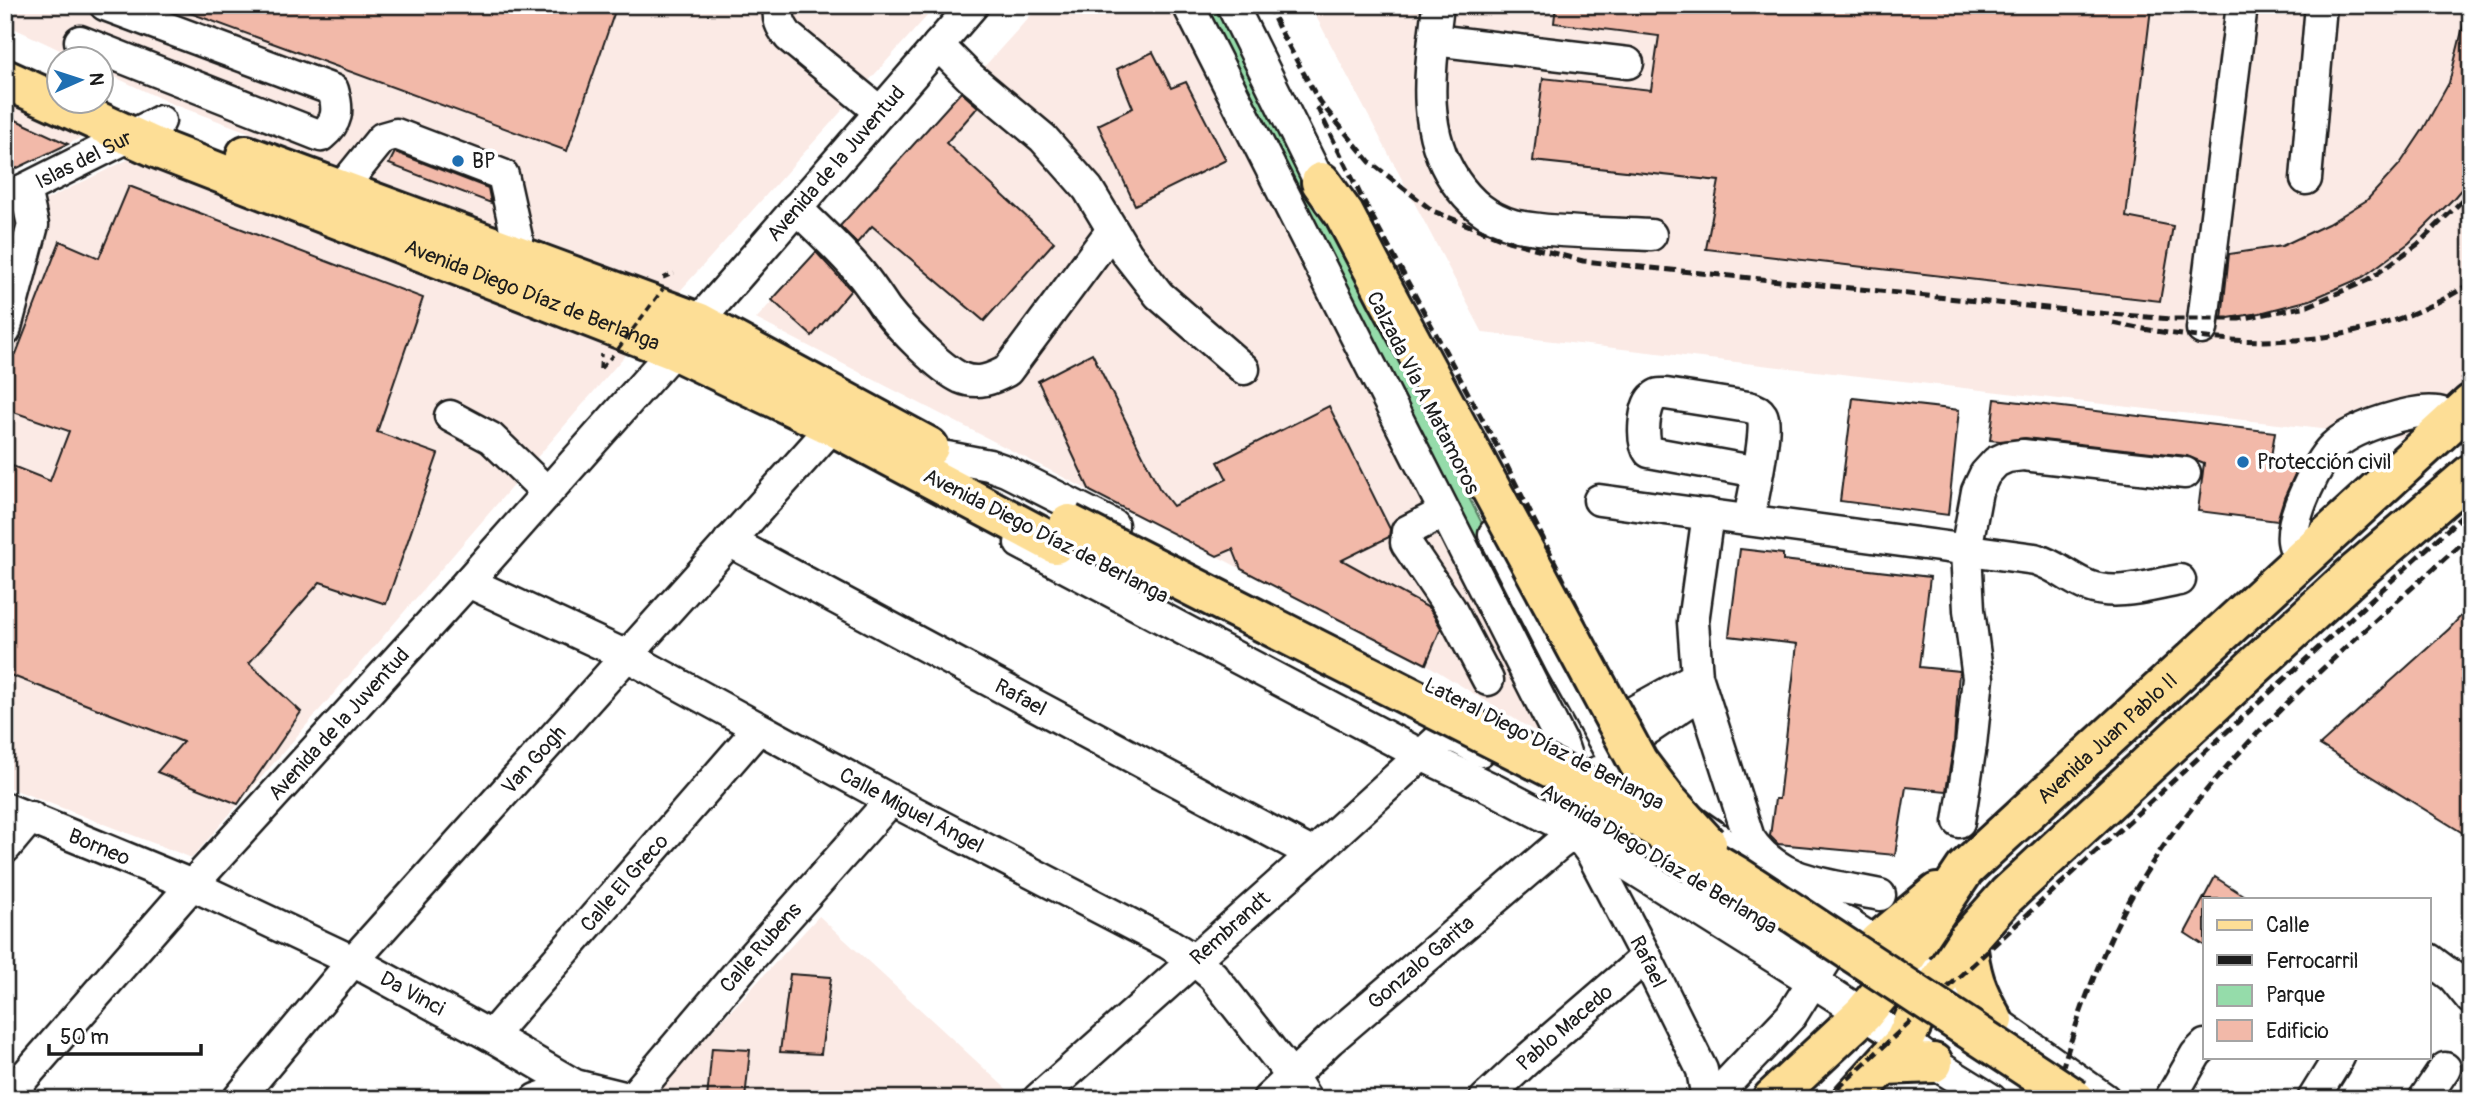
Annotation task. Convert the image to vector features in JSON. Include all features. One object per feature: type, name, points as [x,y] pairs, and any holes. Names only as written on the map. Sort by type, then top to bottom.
[{"type":"main road","points":[[5,52],[46,70]]},
{"type":"main road","name":"Avenida Diego Díaz de Berlanga","points":[[5,79],[146,129],[686,336],[833,426],[938,467]]},
{"type":"main road","name":"Avenida Diego Díaz de Berlanga","points":[[116,106],[146,129],[340,190],[521,256],[686,336],[938,467],[1324,676],[1578,806],[1640,843],[2033,1099]]},
{"type":"main road","points":[[1321,182],[1349,221],[1638,762],[1749,899]]},
{"type":"main road","name":"Avenida Juan Pablo II","points":[[1878,942],[1965,869],[2304,559],[2465,424]]},
{"type":"main road","points":[[1852,1099],[1909,1047],[1940,983],[1967,940],[2007,895],[2353,575],[2471,474]]},
{"type":"main road","name":"Avenida Diego Díaz de Berlanga","points":[[1062,534],[1534,758],[1749,899],[2088,1096]]},
{"type":"main road","points":[[2304,559],[2353,575]]},
{"type":"main road","points":[[1909,1047],[1993,1020],[1974,984],[1969,968],[1967,940]]},
{"type":"main road","points":[[1772,1099],[1863,1014],[1878,942]]},
{"type":"main road","points":[[1863,1014],[1909,1047]]},
{"type":"street","points":[[77,46],[96,7],[103,5],[333,90],[337,104],[333,126],[321,136],[116,64]]},
{"type":"street","points":[[780,5],[781,26],[789,37],[880,112]]},
{"type":"street","name":"Avenida de la Juventud","points":[[5,1099],[192,885],[468,583],[973,5]]},
{"type":"street","name":"Calzada Vía A Matamoros","points":[[1188,5],[1561,741],[1577,819]]},
{"type":"street","name":"Calzada Vía A Matamoros","points":[[1232,5],[1321,182],[1360,270],[1561,665],[1620,748]]},
{"type":"street","points":[[1438,5],[1431,94],[1432,130],[1443,163],[1467,197],[1482,212],[1514,225],[1561,232],[1651,235]]},
{"type":"street","points":[[2202,329],[2242,5]]},
{"type":"street","points":[[2306,179],[2321,5]]},
{"type":"street","points":[[1434,40],[1629,63]]},
{"type":"street","points":[[938,45],[970,77],[1043,138],[1088,189],[1142,276],[1159,295],[1244,369]]},
{"type":"street","name":"Islas del Sur","points":[[15,194],[146,129]]},
{"type":"street","points":[[340,190],[382,138],[396,134],[503,176],[521,256]]},
{"type":"street","points":[[5,331],[33,225],[15,194]]},
{"type":"street","points":[[796,208],[844,255],[888,311],[943,368],[976,382],[991,380],[1007,371],[1112,230]]},
{"type":"street","points":[[2304,559],[2293,543],[2294,527],[2311,478],[2324,456],[2337,443],[2357,432],[2402,416],[2438,412],[2465,424]]},
{"type":"street","points":[[450,416],[491,438],[547,492]]},
{"type":"street","name":"Van Gogh","points":[[238,1099],[353,961],[833,426]]},
{"type":"street","points":[[1959,822],[1978,678],[1969,610],[1966,550],[1977,491],[1985,474],[1996,462],[2007,457],[2038,455],[2186,473]]},
{"type":"street","name":"Lateral Diego Díaz de Berlanga","points":[[938,467],[989,465],[1006,471],[1566,756],[1620,748],[1682,814],[1749,899],[1827,969],[1863,1014]]},
{"type":"street","name":"Lateral Diego Díaz de Berlanga","points":[[938,467],[964,508],[1047,559],[1421,755],[1491,788],[1577,819],[1653,881],[1749,899],[1878,942],[1993,1020],[2088,1096]]},
{"type":"street","points":[[1749,519],[1758,472]]},
{"type":"street","points":[[1599,500],[2035,559],[2060,568],[2087,586],[2103,591],[2132,589],[2180,580]]},
{"type":"street","points":[[1708,514],[1693,622],[1700,685],[1743,824],[1758,851],[1782,872],[1880,895]]},
{"type":"street","points":[[1450,522],[1408,531],[1405,539],[1412,554],[1450,608],[1488,680]]},
{"type":"street","name":"Rafael","points":[[729,541],[1313,854]]},
{"type":"street","name":"Calle Miguel Ángel","points":[[468,583],[627,656],[891,800],[1169,944],[1213,976],[1299,1088]]},
{"type":"street","points":[[1531,680],[1561,665]]},
{"type":"street","points":[[1620,748],[1700,685]]},
{"type":"street","name":"Calle El Greco","points":[[491,1036],[758,729]]},
{"type":"street","points":[[1491,788],[1508,778],[1515,769],[1519,750],[1514,729]]},
{"type":"street","name":"Rembrandt","points":[[1038,1099],[1439,739],[1449,736],[1493,757]]},
{"type":"street","name":"Gonzalo Garita","points":[[1268,1099],[1299,1088],[1330,1040],[1577,819],[1587,824],[1602,807],[1620,748]]},
{"type":"street","name":"Calle Rubens","points":[[632,1098],[748,961],[891,800]]},
{"type":"street","points":[[5,848],[18,813]]},
{"type":"street","name":"Borneo","points":[[18,813],[192,885]]},
{"type":"street","points":[[1653,881],[1669,854],[1682,814]]},
{"type":"street","name":"Rafael","points":[[1577,819],[1592,855],[1702,1070],[1709,1099]]},
{"type":"street","points":[[1696,875],[1749,899]]},
{"type":"street","name":"Da Vinci","points":[[192,885],[353,961],[575,1085],[632,1098]]},
{"type":"street","points":[[1709,1099],[1791,1016],[1827,969],[1878,942]]},
{"type":"street","name":"Pablo Macedo","points":[[1485,1099],[1646,957]]},
{"type":"street","points":[[2430,960],[2453,977],[2471,999]]},
{"type":"street","points":[[1909,1047],[1991,1099]]},
{"type":"street","points":[[2170,1099],[2196,1054],[2203,1047]]},
{"type":"street","points":[[2313,1099],[2338,1058]]},
{"type":"street","points":[[2424,1099],[2445,1068]]},
{"type":"street","points":[[536,1099],[575,1085]]},
{"type":"path","points":[[600,369],[663,289]]},
{"type":"shaded area","points":[[5,5],[937,5],[679,292],[170,103],[116,78],[116,46],[52,46],[5,24]]},
{"type":"shaded area","points":[[1040,5],[1180,5],[1547,739],[1426,664],[756,319]]},
{"type":"shaded area","points":[[1310,5],[2471,5],[2471,375],[2401,438],[1483,333]]},
{"type":"shaded area","points":[[5,90],[46,109],[46,116],[62,116],[95,131],[5,174]]},
{"type":"shaded area","points":[[133,157],[640,338],[192,858],[5,786],[5,220]]},
{"type":"shaded area","points":[[819,916],[1013,1095],[1008,1099],[663,1099],[658,1089]]},
{"type":"green space","points":[[1199,5],[1218,5],[1548,653],[1532,663]]},
{"type":"building","points":[[174,5],[617,5],[567,151]]},
{"type":"building","points":[[1556,5],[2139,5],[2151,8],[2126,217],[2173,226],[2160,301],[1706,249],[1719,181],[1533,161],[1543,78],[1651,90],[1659,36],[1554,23]]},
{"type":"building","points":[[2465,19],[2471,20],[2471,178],[2409,243],[2363,277],[2310,300],[2260,313],[2222,319],[2229,254],[2282,246],[2328,224],[2367,200],[2400,164],[2449,83]]},
{"type":"building","points":[[1153,52],[1171,88],[1186,82],[1226,160],[1135,205],[1098,125],[1133,108],[1117,69]]},
{"type":"building","points":[[961,92],[978,107],[946,143],[1054,242],[984,321],[872,226],[857,243],[840,226]]},
{"type":"building","points":[[5,115],[68,144],[5,174]]},
{"type":"building","points":[[395,152],[488,188],[491,203],[389,164]]},
{"type":"building","points":[[129,186],[423,298],[377,432],[438,454],[386,604],[320,582],[249,663],[301,712],[238,804],[157,772],[183,742],[5,673],[5,463],[50,481],[69,431],[5,409],[5,349],[16,354],[60,241],[99,258]]},
{"type":"building","points":[[816,252],[851,290],[812,336],[772,300]]},
{"type":"building","points":[[1092,353],[1159,488],[1173,506],[1227,479],[1218,462],[1329,406],[1390,529],[1389,537],[1342,560],[1429,608],[1441,628],[1426,664],[1241,569],[1233,549],[1217,556],[1090,491],[1038,381]]},
{"type":"building","points":[[1853,398],[1959,410],[1948,515],[1840,501]]},
{"type":"building","name":"Protección civil","points":[[1995,399],[2275,432],[2271,457],[2297,460],[2296,472],[2277,521],[2198,511],[2204,463],[2187,456],[2025,438],[1990,440]]},
{"type":"building","points":[[1740,549],[1783,554],[1783,560],[1930,577],[1919,667],[1959,671],[1954,743],[1946,791],[1906,787],[1895,855],[1778,844],[1770,836],[1775,799],[1779,799],[1797,644],[1729,636]]},
{"type":"building","points":[[2471,605],[2471,838],[2320,745],[2449,629]]},
{"type":"building","points":[[2215,877],[2247,898],[2204,898]]},
{"type":"building","points":[[2203,899],[2203,945],[2185,933]]},
{"type":"building","points":[[790,974],[831,977],[821,1054],[780,1052]]},
{"type":"building","points":[[712,1048],[750,1050],[745,1099],[707,1099]]},
{"type":"railway","points":[[1268,5],[1285,41]]},
{"type":"railway","points":[[1281,32],[1319,101],[1370,162],[1433,211],[1508,241],[1583,261],[2086,312],[2171,319],[2239,319],[2308,306],[2368,280],[2418,244],[2471,192]]},
{"type":"railway","points":[[1317,107],[1361,196],[1499,450],[1641,735],[1690,824]]},
{"type":"railway","points":[[2113,323],[2206,338],[2297,340],[2341,334],[2385,323],[2429,306],[2471,283]]},
{"type":"railway","points":[[1826,1099],[2471,508]]},
{"type":"railway","points":[[2053,1099],[2103,955],[2145,874],[2178,826],[2214,781],[2296,694],[2471,535]]},
{"type":"place","name":"BP","points":[[458,161]]},
{"type":"place","name":"Protección civil","points":[[2243,462]]}]
